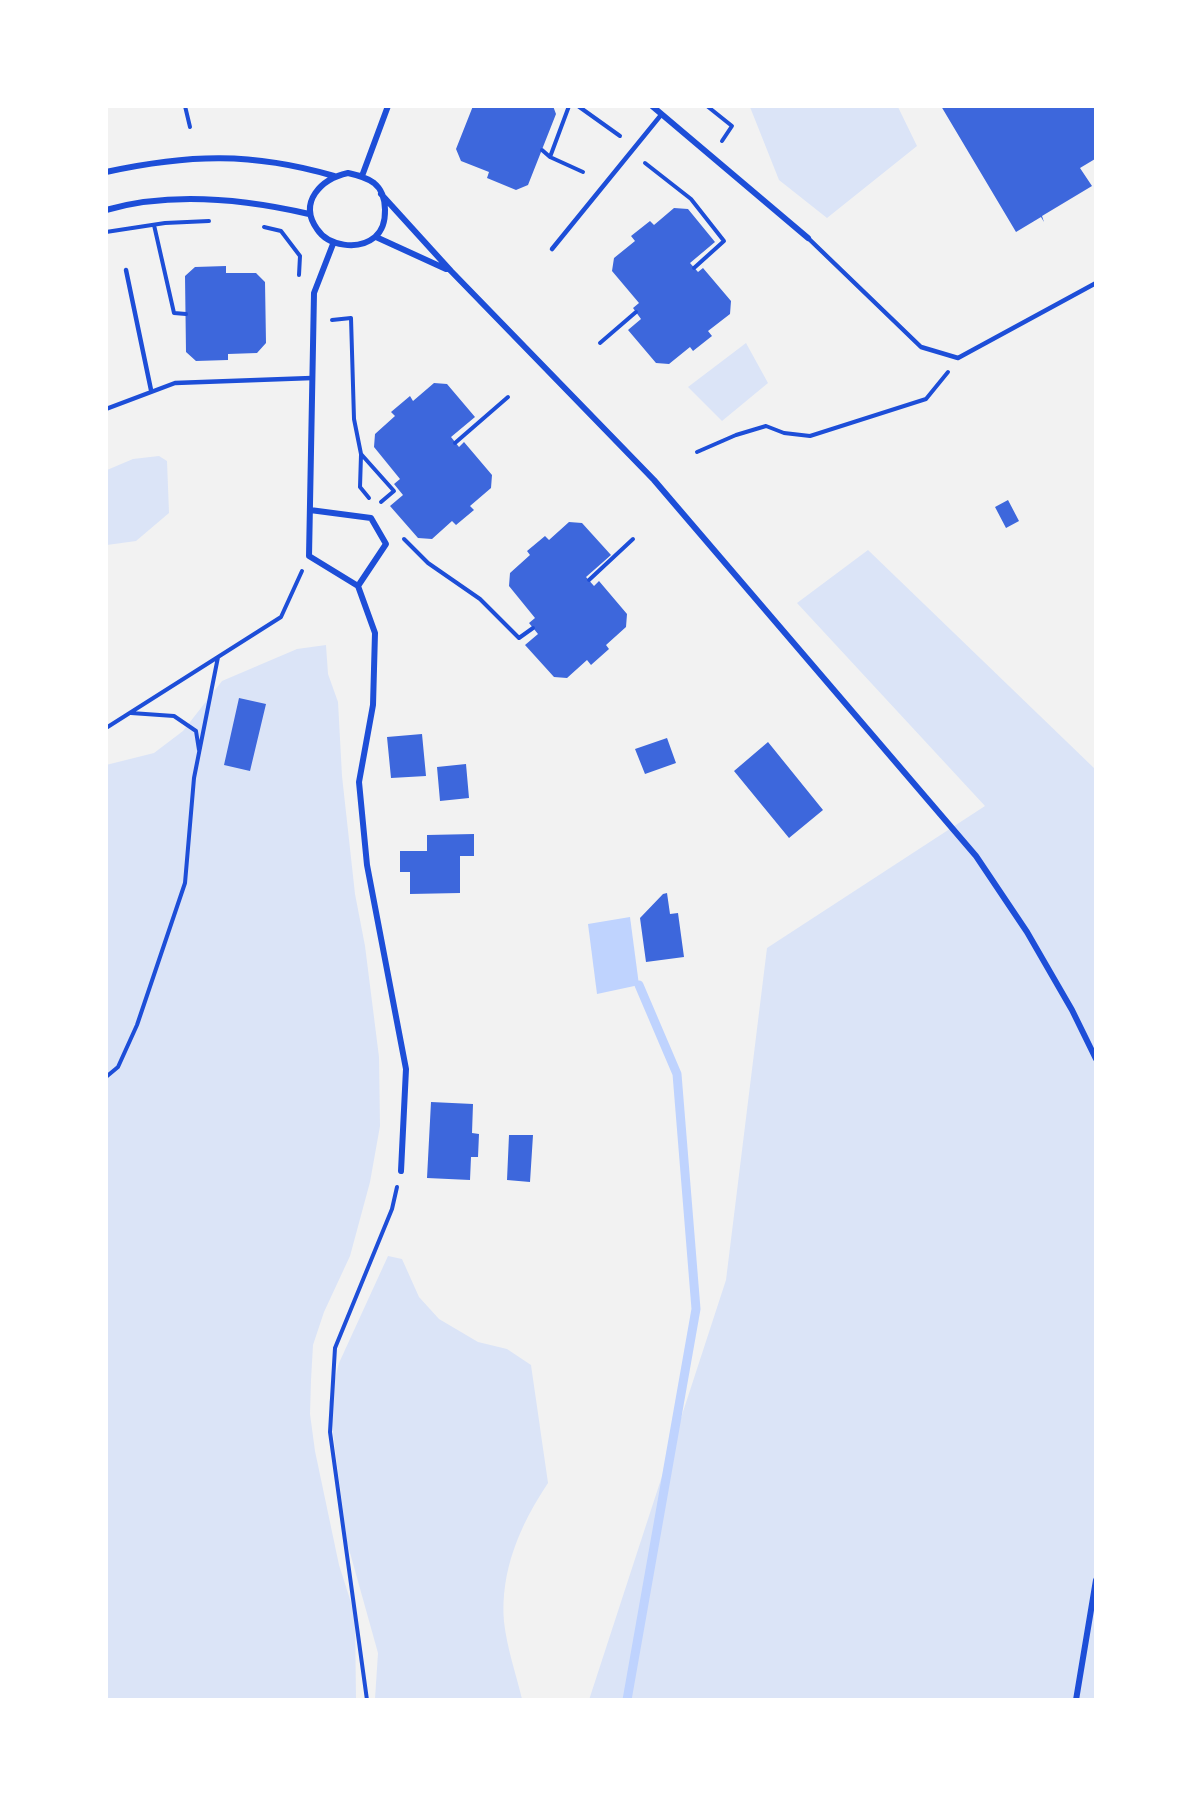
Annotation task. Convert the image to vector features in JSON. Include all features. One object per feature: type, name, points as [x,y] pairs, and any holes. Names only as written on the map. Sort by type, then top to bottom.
[{"type":"street","points":[[362,176],[388,106]]},
{"type":"street","points":[[652,106],[808,238]]},
{"type":"street","points":[[106,172],[158,161],[212,157],[292,164],[334,176]]},
{"type":"street","points":[[348,173],[362,176],[376,184],[381,194],[386,218],[376,237],[365,242],[333,243],[320,234],[309,214],[312,197],[320,184],[334,176],[348,173]]},
{"type":"street","points":[[381,194],[451,271],[654,480],[976,856],[1027,932],[1072,1010],[1095,1059]]},
{"type":"street","points":[[106,210],[160,201],[202,200],[258,202],[309,214]]},
{"type":"street","points":[[376,237],[451,271]]},
{"type":"street","points":[[333,243],[314,293],[309,556],[357,586],[375,633],[373,705],[359,782],[368,865],[406,1069],[401,1171]]},
{"type":"street","points":[[310,510],[371,518],[386,544],[357,586]]},
{"type":"street","points":[[1076,1700],[1095,1580]]},
{"type":"lane","points":[[552,249],[661,115]]},
{"type":"lane","points":[[808,238],[921,347],[958,358],[1095,284]]},
{"type":"lane","points":[[126,270],[151,390]]},
{"type":"lane","points":[[106,409],[151,390],[175,383],[312,378]]},
{"type":"path","points":[[185,106],[190,127]]},
{"type":"path","points":[[550,157],[569,106]]},
{"type":"path","points":[[578,106],[622,137],[631,152],[691,199],[724,241],[694,268]]},
{"type":"path","points":[[707,106],[732,126],[712,157]]},
{"type":"path","points":[[542,150],[550,157],[583,172]]},
{"type":"path","points":[[106,232],[154,225],[219,220]]},
{"type":"path","points":[[154,225],[174,313],[186,314]]},
{"type":"path","points":[[254,225],[281,231],[300,256],[299,279]]},
{"type":"path","points":[[600,343],[636,312]]},
{"type":"path","points":[[328,320],[351,318],[354,419],[361,454],[360,488],[376,506],[396,490],[361,454]]},
{"type":"path","points":[[697,452],[736,435],[766,426],[784,433],[810,436],[926,399],[958,358]]},
{"type":"path","points":[[455,442],[508,397]]},
{"type":"path","points":[[399,532],[428,563],[480,599],[519,638],[533,628]]},
{"type":"path","points":[[588,580],[633,539]]},
{"type":"path","points":[[106,728],[281,617],[309,556]]},
{"type":"path","points":[[106,1077],[118,1067],[137,1025],[185,883],[194,778],[219,657]]},
{"type":"path","points":[[130,713],[174,716],[196,731],[199,752]]},
{"type":"path","points":[[367,1700],[330,1432],[335,1348],[392,1209],[401,1171]]},
{"type":"shaded area","points":[[750,107],[898,107],[917,146],[827,218],[779,180]]},
{"type":"shaded area","points":[[746,343],[768,383],[722,421],[688,387]]},
{"type":"shaded area","points":[[159,456],[167,461],[169,513],[136,541],[107,545],[107,470],[133,459]]},
{"type":"shaded area","points":[[868,550],[1095,769],[1095,1699],[589,1700],[726,1280],[767,948],[985,806],[797,603]]},
{"type":"shaded area","points":[[326,645],[328,674],[338,702],[342,776],[355,894],[365,946],[379,1057],[380,1126],[370,1182],[350,1256],[324,1312],[313,1345],[311,1380],[310,1414],[315,1451],[339,1565],[355,1615],[356,1699],[107,1699],[106,765],[154,753],[183,731],[222,681],[297,649]]},
{"type":"shaded area","points":[[388,1256],[402,1259],[419,1297],[439,1319],[478,1342],[507,1349],[531,1365],[548,1483],[529,1515],[514,1549],[505,1585],[504,1603],[507,1641],[522,1699],[375,1699],[378,1653],[347,1542],[329,1402],[339,1363]]},
{"type":"water","points":[[630,917],[639,985],[597,994],[588,924]]},
{"type":"building","points":[[473,106],[553,106],[556,114],[528,185],[516,190],[487,178],[489,172],[461,161],[456,149]]},
{"type":"building","points":[[941,106],[1095,106],[1095,159],[1080,168],[1092,186],[1042,216],[1044,222],[1041,217],[1016,232]]},
{"type":"building","points":[[674,208],[688,209],[715,242],[690,263],[698,272],[703,268],[731,301],[730,314],[708,331],[712,336],[693,351],[690,347],[669,364],[656,363],[628,330],[641,319],[633,308],[639,303],[612,271],[614,258],[635,241],[631,236],[650,221],[654,225]]},
{"type":"building","points":[[226,266],[226,273],[256,273],[265,282],[266,343],[257,353],[228,354],[228,360],[196,361],[186,352],[185,276],[195,267]]},
{"type":"building","points":[[434,383],[447,384],[475,417],[451,437],[459,447],[464,442],[492,475],[491,488],[470,506],[474,510],[456,525],[452,521],[432,539],[418,538],[390,506],[403,495],[394,484],[400,479],[374,447],[375,434],[395,416],[391,412],[410,396],[413,401]]},
{"type":"building","points":[[1008,500],[1019,521],[1006,528],[995,507]]},
{"type":"building","points":[[569,522],[582,523],[611,555],[586,577],[594,586],[599,581],[627,614],[626,627],[606,645],[609,649],[591,665],[587,660],[567,678],[554,677],[525,645],[538,634],[529,623],[535,618],[509,586],[510,573],[530,555],[527,551],[545,536],[549,540]]},
{"type":"building","points":[[239,698],[266,704],[250,771],[224,765]]},
{"type":"building","points":[[422,734],[426,776],[391,778],[387,737]]},
{"type":"building","points":[[667,738],[676,763],[645,774],[635,749]]},
{"type":"building","points":[[768,742],[823,810],[789,838],[734,771]]},
{"type":"building","points":[[466,764],[469,798],[440,801],[437,767]]},
{"type":"building","points":[[474,834],[474,856],[460,856],[460,893],[410,894],[410,872],[400,872],[400,851],[427,851],[427,835]]},
{"type":"building","points":[[667,893],[670,914],[678,913],[684,957],[646,962],[640,918],[663,894]]},
{"type":"building","points":[[431,1102],[473,1104],[472,1133],[479,1134],[478,1157],[471,1157],[470,1180],[427,1178]]},
{"type":"building","points":[[509,1135],[533,1135],[530,1182],[507,1180]]},
{"type":"waterway","points":[[627,1700],[696,1309],[677,1074],[639,985]]}]
